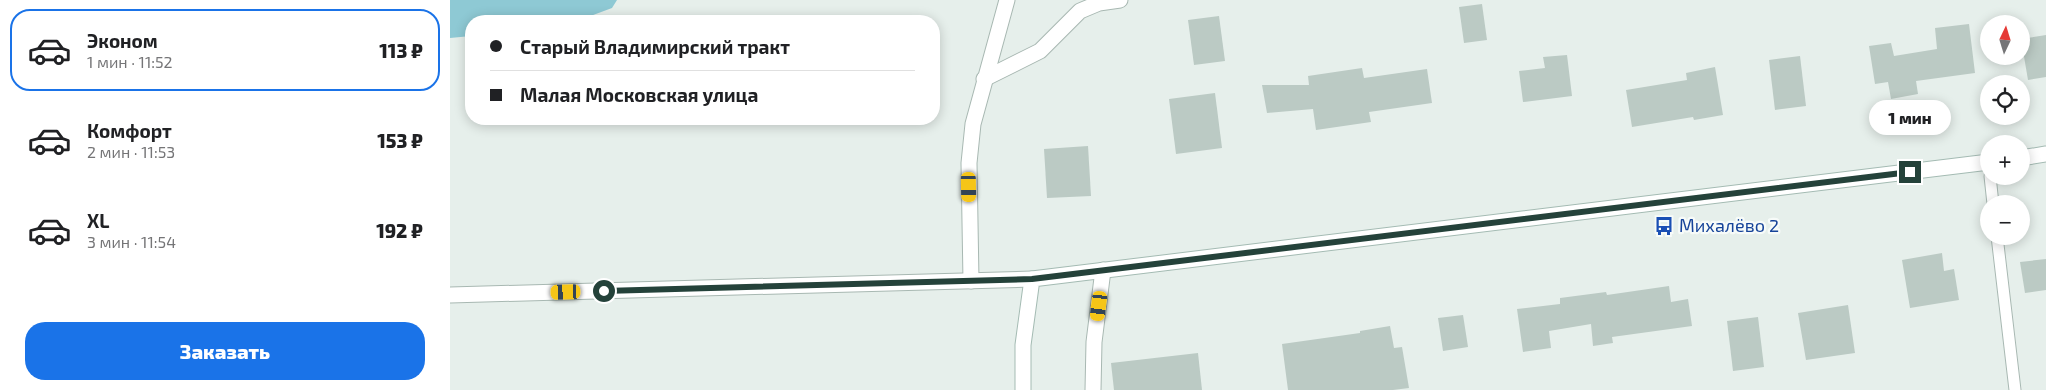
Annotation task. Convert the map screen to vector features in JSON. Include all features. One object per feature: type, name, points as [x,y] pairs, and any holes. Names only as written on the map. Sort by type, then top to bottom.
[{"type":"street","points":[[971,280],[969,163],[973,124],[1007,0]]},
{"type":"street","points":[[984,79],[1040,51],[1080,11],[1099,3],[1120,0]]},
{"type":"street","points":[[2030,157],[2046,154]]},
{"type":"street","points":[[450,295],[1032,279],[1980,169]]},
{"type":"street","points":[[1093,390],[1094,342],[1103,270]]},
{"type":"street","points":[[1023,390],[1023,345],[1032,279]]},
{"type":"lane","points":[[1998,245],[2015,390]]},
{"type":"water","points":[[450,0],[617,0],[612,8],[593,15],[465,15],[465,37],[450,38]]},
{"type":"building","points":[[1482,4],[1487,40],[1464,43],[1459,7]]},
{"type":"building","points":[[1219,16],[1225,61],[1194,65],[1188,20]]},
{"type":"building","points":[[1969,24],[1975,73],[1916,81],[1918,94],[1891,99],[1888,82],[1875,84],[1869,46],[1891,43],[1894,56],[1937,49],[1935,28]]},
{"type":"building","points":[[2046,35],[2046,77],[2030,80],[2030,75],[2027,75],[2025,65],[2030,65],[2030,38]]},
{"type":"building","points":[[1567,55],[1572,96],[1523,102],[1519,71],[1545,68],[1543,57]]},
{"type":"building","points":[[1800,56],[1806,106],[1775,110],[1769,60]]},
{"type":"building","points":[[1715,67],[1723,115],[1694,120],[1693,117],[1632,127],[1626,90],[1687,80],[1686,73]]},
{"type":"building","points":[[1362,68],[1364,78],[1427,69],[1432,103],[1369,112],[1371,122],[1316,130],[1313,109],[1267,113],[1262,85],[1309,85],[1308,76]]},
{"type":"building","points":[[1215,93],[1222,148],[1176,154],[1169,99]]},
{"type":"building","points":[[1088,146],[1091,196],[1047,198],[1044,149]]},
{"type":"building","points":[[1942,253],[1944,271],[1954,269],[1959,300],[1910,308],[1902,260]]},
{"type":"building","points":[[2046,259],[2046,290],[2025,293],[2020,262]]},
{"type":"building","points":[[1669,286],[1671,302],[1688,299],[1692,326],[1612,337],[1613,343],[1593,346],[1591,324],[1549,331],[1551,348],[1523,352],[1517,309],[1560,304],[1560,298],[1606,292],[1607,295]]},
{"type":"building","points":[[1848,305],[1855,353],[1806,360],[1798,313]]},
{"type":"building","points":[[1463,315],[1468,347],[1443,351],[1438,318]]},
{"type":"building","points":[[1758,317],[1764,367],[1733,371],[1727,321]]},
{"type":"building","points":[[1390,326],[1394,348],[1402,347],[1409,388],[1393,390],[1288,390],[1282,344],[1360,333],[1360,331]]},
{"type":"building","points":[[1198,353],[1202,390],[1114,390],[1111,363]]},
{"type":"place","name":"Михалёво 2","points":[[1664,226]]},
{"type":"route","points":[[604,291],[1032,279],[1910,172]]}]
